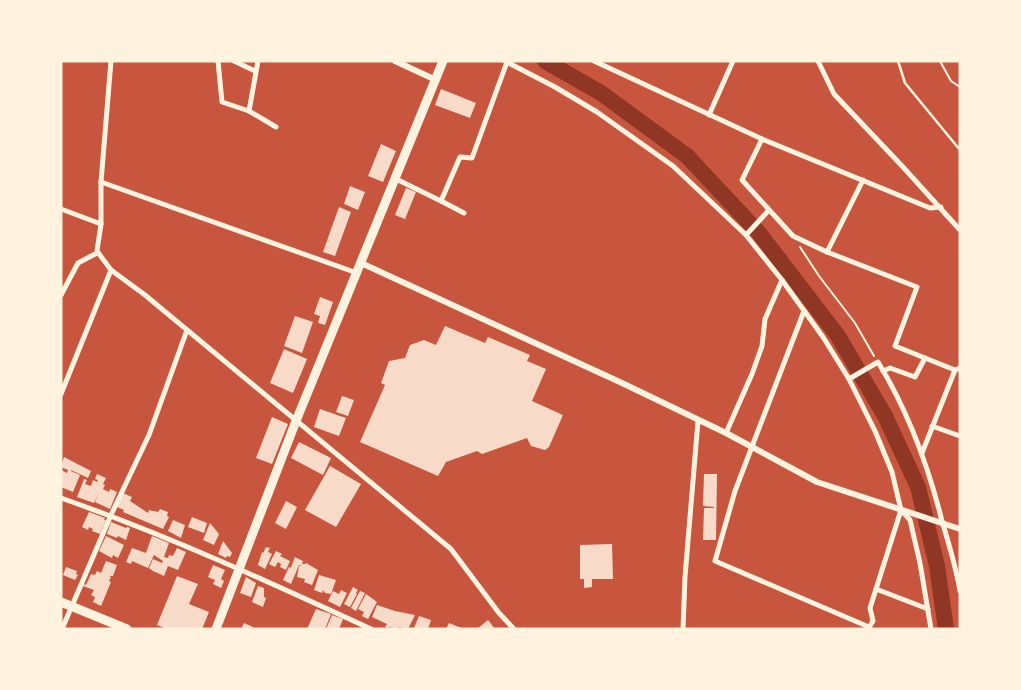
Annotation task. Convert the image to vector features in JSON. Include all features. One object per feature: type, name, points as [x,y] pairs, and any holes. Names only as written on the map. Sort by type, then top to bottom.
[{"type":"main road","points":[[216,629],[296,421],[443,61]]},
{"type":"main road","points":[[61,602],[127,629]]},
{"type":"street","points":[[111,61],[101,182],[101,224],[98,252],[111,270],[145,295],[451,549],[499,613],[514,629]]},
{"type":"street","points":[[218,61],[222,102],[249,112],[276,127]]},
{"type":"street","points":[[234,61],[255,71]]},
{"type":"street","points":[[249,112],[258,61]]},
{"type":"street","points":[[395,61],[436,80]]},
{"type":"street","points":[[594,61],[762,139],[930,208],[941,207]]},
{"type":"street","points":[[709,115],[732,61]]},
{"type":"street","points":[[818,61],[834,94],[941,207],[960,230]]},
{"type":"street","points":[[442,201],[460,157],[472,158],[506,62],[555,87],[597,112],[673,166],[746,235],[824,337],[849,379],[892,472],[901,510],[910,520],[920,563],[931,629]]},
{"type":"street","points":[[762,139],[742,180],[793,236],[827,252],[917,287],[895,346],[957,369],[922,453]]},
{"type":"street","points":[[396,179],[464,213]]},
{"type":"street","points":[[827,252],[863,180]]},
{"type":"street","points":[[101,182],[357,273]]},
{"type":"street","points":[[61,209],[101,224]]},
{"type":"street","points":[[746,235],[769,210]]},
{"type":"street","points":[[61,295],[78,262],[98,252]]},
{"type":"street","points":[[361,263],[622,382],[726,433],[817,482],[960,529]]},
{"type":"street","points":[[61,394],[111,270]]},
{"type":"street","points":[[726,433],[762,346],[765,318],[782,280]]},
{"type":"street","points":[[804,311],[735,491],[715,561],[868,628],[873,621],[870,608],[901,510]]},
{"type":"street","points":[[62,629],[111,515],[149,436],[187,330]]},
{"type":"street","points":[[883,372],[890,368],[915,378],[925,358]]},
{"type":"street","points":[[849,379],[878,362],[904,409],[922,453],[938,501],[960,591]]},
{"type":"street","points":[[683,629],[685,578],[698,420]]},
{"type":"street","points":[[932,426],[960,436]]},
{"type":"street","points":[[61,498],[111,515],[238,568],[371,629]]},
{"type":"street","points":[[876,589],[928,609]]},
{"type":"lane","points":[[898,61],[905,84],[960,150]]},
{"type":"path","points":[[940,61],[951,81],[960,87]]},
{"type":"path","points":[[793,236],[819,276],[855,323],[878,362]]},
{"type":"building","points":[[441,89],[476,103],[470,118],[435,105]]},
{"type":"building","points":[[381,144],[396,151],[383,182],[368,176]]},
{"type":"building","points":[[350,186],[365,192],[358,210],[344,204]]},
{"type":"building","points":[[406,188],[416,192],[405,219],[395,215]]},
{"type":"building","points":[[339,207],[351,212],[335,256],[323,252]]},
{"type":"building","points":[[320,297],[333,302],[325,325],[318,323],[320,316],[314,314]]},
{"type":"building","points":[[295,316],[313,322],[302,353],[284,346]]},
{"type":"building","points":[[445,326],[485,343],[488,337],[530,355],[527,361],[546,369],[532,401],[563,415],[549,447],[545,450],[531,446],[527,438],[482,454],[477,451],[446,462],[438,476],[360,442],[385,385],[381,383],[389,361],[405,358],[410,345],[424,340],[436,345]]},
{"type":"building","points":[[284,349],[307,359],[293,393],[270,383]]},
{"type":"building","points":[[342,396],[354,400],[348,416],[336,412]]},
{"type":"building","points":[[320,409],[346,418],[339,436],[314,427]]},
{"type":"building","points":[[272,417],[288,424],[272,464],[256,458]]},
{"type":"building","points":[[299,442],[331,458],[323,475],[291,458]]},
{"type":"building","points":[[64,457],[91,471],[88,478],[71,470],[80,475],[73,492],[61,487],[61,470],[67,473],[68,470],[61,467]]},
{"type":"building","points":[[330,466],[361,484],[336,527],[305,510]]},
{"type":"building","points":[[97,474],[106,478],[103,489],[109,492],[110,489],[117,492],[110,509],[95,502],[99,493],[94,503],[77,497],[84,479],[87,480],[85,484],[91,486],[93,480],[97,482],[98,480],[95,479]]},
{"type":"building","points":[[704,474],[717,474],[716,540],[703,540],[704,508],[714,508],[703,506]]},
{"type":"building","points":[[123,493],[132,497],[130,501],[148,513],[149,510],[158,512],[160,509],[168,512],[167,516],[169,517],[163,529],[123,512],[124,510],[117,507]]},
{"type":"building","points":[[286,501],[297,507],[286,529],[275,523]]},
{"type":"building","points":[[89,512],[106,520],[100,534],[92,531],[93,529],[89,527],[88,530],[82,527]]},
{"type":"building","points":[[192,517],[207,523],[204,533],[188,527]]},
{"type":"building","points":[[173,520],[185,525],[181,538],[168,531]]},
{"type":"building","points":[[111,522],[130,528],[126,540],[107,534]]},
{"type":"building","points":[[210,523],[219,534],[214,545],[203,540]]},
{"type":"building","points":[[106,536],[124,545],[118,558],[113,555],[112,558],[99,551]]},
{"type":"building","points":[[152,536],[169,543],[164,557],[173,556],[177,548],[186,552],[178,570],[168,566],[164,576],[153,571],[149,568],[153,559],[162,563],[163,561],[154,555],[148,568],[132,561],[131,564],[126,562],[132,548],[146,553]]},
{"type":"building","points":[[223,541],[232,553],[230,557],[227,556],[226,558],[218,554]]},
{"type":"building","points":[[612,544],[613,579],[592,579],[592,587],[584,588],[584,579],[580,579],[580,545]]},
{"type":"building","points":[[266,547],[270,548],[268,552],[272,554],[265,569],[258,565],[262,552]]},
{"type":"building","points":[[276,551],[282,554],[280,556],[290,561],[286,570],[280,567],[281,564],[278,562],[275,567],[269,564]]},
{"type":"building","points":[[295,557],[303,561],[302,564],[306,563],[318,570],[312,585],[304,582],[305,579],[297,577],[299,566],[302,566],[299,565],[291,584],[283,580],[289,567],[292,568]]},
{"type":"building","points":[[106,561],[117,565],[113,576],[109,576],[111,577],[109,581],[111,582],[101,606],[93,602],[95,597],[91,595],[94,590],[83,586],[84,584],[86,585],[91,574],[95,575],[97,571],[101,573]]},
{"type":"building","points":[[213,565],[225,570],[221,579],[224,581],[221,588],[213,584],[215,580],[208,577]]},
{"type":"building","points":[[66,567],[77,571],[76,574],[78,575],[75,580],[63,575]]},
{"type":"building","points":[[319,575],[336,580],[331,594],[325,593],[323,590],[322,593],[314,590]]},
{"type":"building","points":[[177,576],[198,584],[189,604],[209,612],[202,629],[167,629],[157,625]]},
{"type":"building","points":[[246,577],[256,583],[251,597],[240,593]]},
{"type":"building","points":[[258,586],[264,588],[264,597],[266,598],[263,607],[252,602]]},
{"type":"building","points":[[353,587],[358,590],[350,607],[344,604]]},
{"type":"building","points":[[341,590],[347,593],[340,607],[328,601],[333,591],[339,594]]},
{"type":"building","points":[[360,591],[365,593],[356,611],[351,608]]},
{"type":"building","points":[[366,594],[377,602],[368,619],[362,616],[364,612],[358,609]]},
{"type":"building","points":[[377,605],[415,615],[408,629],[399,627],[398,629],[388,628],[385,627],[387,624],[372,617]]},
{"type":"building","points":[[316,609],[331,614],[325,629],[307,629]]},
{"type":"building","points":[[332,615],[343,619],[339,629],[326,629]]},
{"type":"building","points":[[419,616],[431,620],[428,629],[414,628]]},
{"type":"building","points":[[488,620],[495,629],[477,629]]},
{"type":"building","points":[[244,623],[253,627],[252,629],[241,629]]},
{"type":"building","points":[[449,623],[464,629],[446,629]]},
{"type":"waterway","points":[[545,61],[601,93],[687,156],[759,233],[838,336],[885,416],[918,487],[937,566],[946,629]]}]
